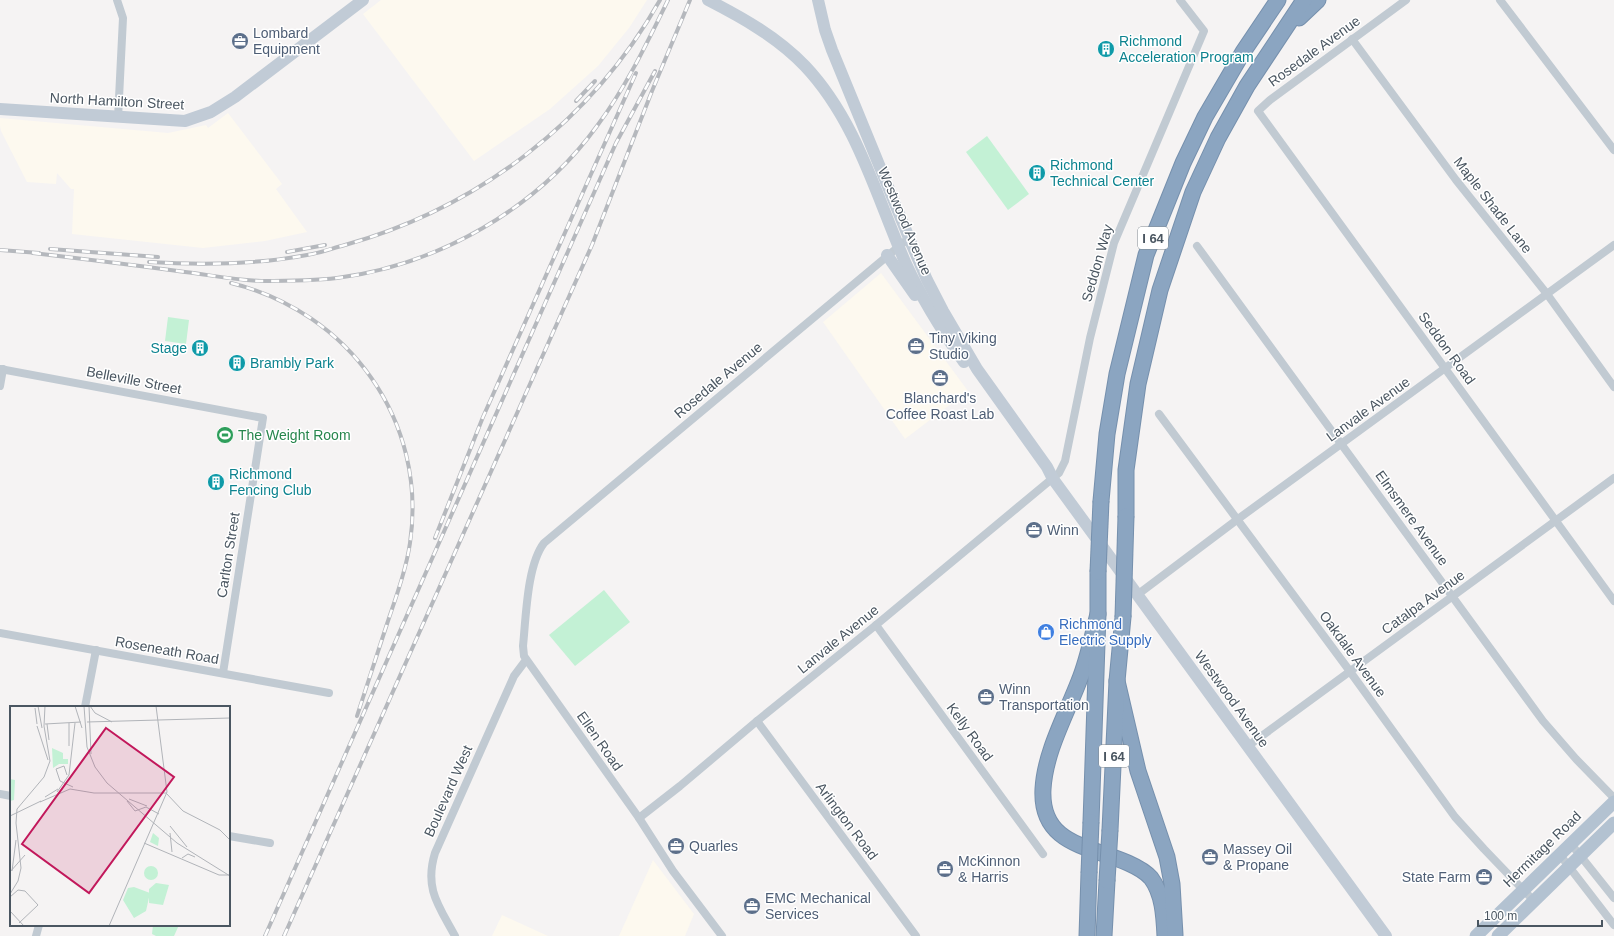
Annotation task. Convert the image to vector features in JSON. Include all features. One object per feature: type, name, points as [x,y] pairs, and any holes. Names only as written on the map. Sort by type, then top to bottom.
[{"type":"highway","name":"I 64","points":[[1087,936],[1101,501],[1107,434],[1116,374],[1146,255],[1183,163],[1205,118],[1243,52],[1278,0]]},
{"type":"highway","points":[[1279,36],[1304,0]]},
{"type":"highway","name":"I 64","points":[[1104,936],[1117,681],[1123,618],[1126,470],[1138,384],[1160,290],[1193,192],[1218,138],[1247,86],[1279,36],[1318,0]]},
{"type":"highway","points":[[1098,614],[1080,679],[1045,771],[1043,791],[1045,810],[1054,827],[1062,836],[1073,843],[1118,858],[1139,868],[1151,878],[1159,893],[1164,914],[1165,936]]},
{"type":"highway","points":[[1117,681],[1138,771],[1167,857],[1172,884],[1175,936]]},
{"type":"main road","name":"North Hamilton Street","points":[[0,109],[118,118],[185,121],[211,112],[235,97],[363,0]]},
{"type":"main road","name":"Westwood Avenue","points":[[708,0],[764,31],[792,53],[809,70],[828,94],[838,108],[856,142],[916,285],[940,328],[1044,473],[1053,479]]},
{"type":"main road","name":"Westwood Avenue","points":[[818,0],[825,30],[832,50],[909,238],[930,286],[966,352],[1047,467],[1053,479],[1386,936]]},
{"type":"main road","points":[[887,255],[940,328]]},
{"type":"main road","name":"Hermitage Road","points":[[1476,936],[1614,802]]},
{"type":"main road","points":[[1498,936],[1614,823]]},
{"type":"street","points":[[117,0],[123,18],[118,118]]},
{"type":"street","name":"Seddon Way","points":[[1053,479],[1059,473],[1065,461],[1090,338],[1114,242],[1204,32],[1180,0]]},
{"type":"street","name":"Rosedale Avenue","points":[[1258,111],[1270,100],[1406,0]]},
{"type":"street","points":[[1500,0],[1614,150]]},
{"type":"street","name":"Maple Shade Lane","points":[[1352,39],[1456,180],[1547,294],[1614,387]]},
{"type":"street","name":"Seddon Road","points":[[1258,111],[1614,601]]},
{"type":"street","name":"Rosedale Avenue","points":[[544,543],[909,238]]},
{"type":"street","name":"Lanvale Avenue","points":[[1138,595],[1238,519],[1614,245]]},
{"type":"street","name":"Elmsmere Avenue","points":[[1197,246],[1556,737],[1614,798]]},
{"type":"street","points":[[0,386],[2,369]]},
{"type":"street","name":"Belleville Street","points":[[2,369],[263,418]]},
{"type":"street","name":"Oakdale Avenue","points":[[1159,414],[1238,519],[1465,829],[1534,901]]},
{"type":"street","name":"Carlton Street","points":[[223,673],[263,418]]},
{"type":"street","name":"Catalpa Avenue","points":[[1248,746],[1614,478]]},
{"type":"street","name":"Lanvale Avenue","points":[[639,818],[680,786],[757,721],[1053,479]]},
{"type":"street","name":"Ellen Road","points":[[544,543],[534,558],[531,574],[523,646],[523,652],[526,660],[639,818],[676,876],[722,936]]},
{"type":"street","name":"Kelly Road","points":[[876,625],[1043,854]]},
{"type":"street","name":"Roseneath Road","points":[[0,633],[330,693]]},
{"type":"street","points":[[85,706],[96,650]]},
{"type":"street","name":"Boulevard West","points":[[455,936],[432,891],[430,880],[432,863],[435,853],[514,676],[526,660]]},
{"type":"street","name":"Arlington Road","points":[[757,721],[916,936]]},
{"type":"street","points":[[0,794],[10,796]]},
{"type":"street","points":[[230,836],[270,843]]},
{"type":"street","points":[[1572,844],[1614,898]]},
{"type":"street","points":[[1560,855],[1614,925]]},
{"type":"street","points":[[36,936],[39,926]]},
{"type":"shaded area","points":[[381,0],[647,0],[629,28],[598,66],[550,109],[474,161],[363,14]]},
{"type":"shaded area","points":[[228,113],[282,184],[276,189],[307,232],[265,241],[203,248],[72,234],[74,189],[71,189],[57,173],[56,184],[27,182],[1,131],[0,126],[0,118],[168,133],[206,125],[208,128]]},
{"type":"shaded area","points":[[881,273],[968,391],[905,439],[823,322]]},
{"type":"shaded area","points":[[653,860],[694,914],[685,936],[619,936]]},
{"type":"shaded area","points":[[502,915],[548,936],[492,936]]},
{"type":"green space","points":[[987,136],[1029,194],[1008,210],[966,152]]},
{"type":"green space","points":[[168,317],[189,320],[186,344],[165,341]]},
{"type":"green space","points":[[604,590],[630,622],[575,666],[549,635]]},
{"type":"green space","points":[[153,926],[179,926],[174,936],[156,936],[152,934]]},
{"type":"railway","points":[[149,262],[188,264],[228,263],[268,261],[312,254],[394,229],[441,208],[485,183],[527,154],[566,121],[601,84],[632,44],[660,0]]},
{"type":"railway","points":[[33,253],[232,279],[261,281],[337,278],[375,271],[412,260],[448,246],[482,228],[515,207],[545,183],[573,156],[608,111],[636,64],[668,0]]},
{"type":"railway","points":[[284,936],[592,245],[652,91],[690,0]]},
{"type":"railway","points":[[265,936],[616,143],[655,71]]},
{"type":"railway","points":[[435,538],[483,417],[636,73]]},
{"type":"railway","points":[[576,101],[595,81]]},
{"type":"railway","points":[[287,252],[325,245]]},
{"type":"railway","points":[[50,249],[158,257]]},
{"type":"railway","points":[[0,250],[39,253]]},
{"type":"railway","points":[[231,283],[273,297],[311,319],[344,346],[372,378],[392,415],[406,455],[412,498],[410,543],[400,584],[357,716]]},
{"type":"place","name":"Lombard Equipment","points":[[240,41]]},
{"type":"place","name":"Richmond Acceleration Program","points":[[1106,49]]},
{"type":"place","name":"Richmond Technical Center","points":[[1037,173]]},
{"type":"place","name":"Tiny Viking Studio","points":[[916,346]]},
{"type":"place","name":"Stage","points":[[200,348]]},
{"type":"place","name":"Brambly Park","points":[[237,363]]},
{"type":"place","name":"Blanchard's Coffee Roast Lab","points":[[940,378]]},
{"type":"place","name":"The Weight Room","points":[[225,435]]},
{"type":"place","name":"Richmond Fencing Club","points":[[216,482]]},
{"type":"place","name":"Winn","points":[[1034,530]]},
{"type":"place","name":"Richmond Electric Supply","points":[[1046,632]]},
{"type":"place","name":"Winn Transportation","points":[[986,697]]},
{"type":"place","name":"Quarles","points":[[676,846]]},
{"type":"place","name":"Massey Oil & Propane","points":[[1210,857]]},
{"type":"place","name":"McKinnon & Harris","points":[[945,869]]},
{"type":"place","name":"State Farm","points":[[1484,877]]},
{"type":"place","name":"EMC Mechanical Services","points":[[752,906]]}]
